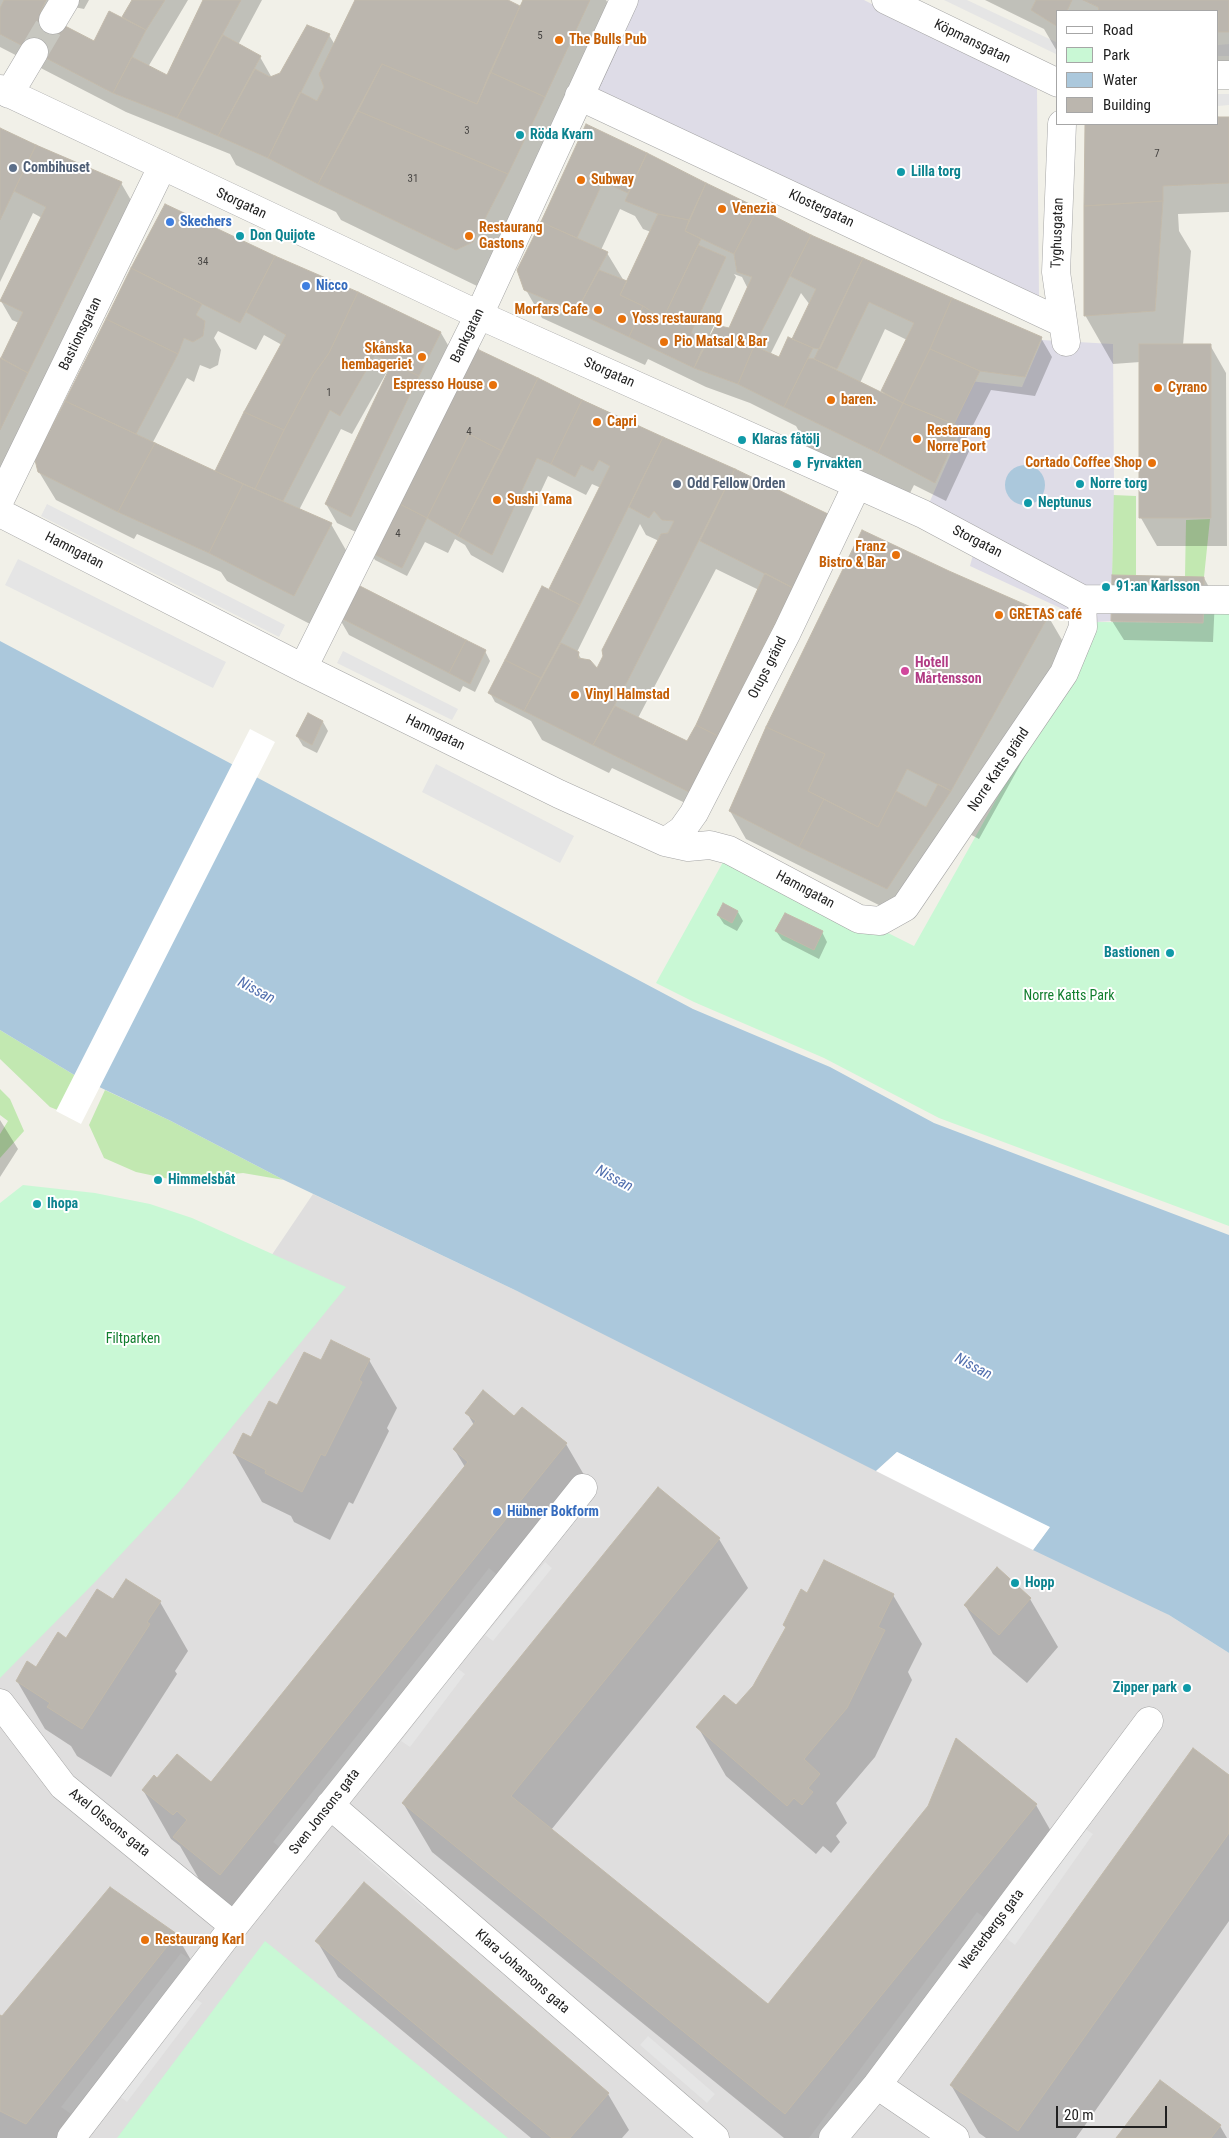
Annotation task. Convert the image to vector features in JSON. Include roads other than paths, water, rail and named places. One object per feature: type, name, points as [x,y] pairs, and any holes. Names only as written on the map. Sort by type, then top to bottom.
[{"type":"street","points":[[62,7],[76,4],[79,0]]},
{"type":"street","name":"Bankgatan","points":[[303,668],[479,315],[624,0]]},
{"type":"street","name":"Köpmansgatan","points":[[886,0],[1056,82]]},
{"type":"street","points":[[5,91],[34,52]]},
{"type":"street","name":"Storgatan","points":[[5,91],[162,167],[479,315],[923,514],[1082,599],[1229,600]]},
{"type":"street","name":"Klostergatan","points":[[579,96],[1065,332]]},
{"type":"street","name":"Tyghusgatan","points":[[1062,125],[1056,272],[1065,332]]},
{"type":"street","name":"Bastionsgatan","points":[[0,500],[162,167]]},
{"type":"street","name":"Orups gränd","points":[[665,842],[682,830],[694,813],[787,632],[857,485]]},
{"type":"street","name":"Hamngatan","points":[[0,513],[303,668],[558,794],[665,842],[688,847],[710,845],[729,850],[859,919],[880,921]]},
{"type":"street","name":"Norre Katts gränd","points":[[880,921],[905,908],[1064,673],[1083,627],[1082,599]]},
{"type":"street","name":"Sven Jonsons gata","points":[[71,2138],[234,1926],[583,1488]]},
{"type":"street","name":"Axel Olssons gata","points":[[0,1703],[63,1786],[234,1926]]},
{"type":"street","name":"Westerbergs gata","points":[[834,2138],[876,2085],[1149,1721]]},
{"type":"street","name":"Klara Johansons gata","points":[[330,1805],[715,2138]]},
{"type":"street","points":[[876,2085],[955,2138]]},
{"type":"water","points":[[1029,465],[1036,468],[1042,474],[1045,485],[1044,493],[1036,502],[1029,505],[1021,505],[1014,502],[1006,493],[1005,481],[1008,474],[1017,466]]},
{"type":"water","name":"Nissan","points":[[0,641],[693,1009],[830,1067],[934,1123],[1229,1235],[1229,1653],[1169,1615],[1033,1550],[1049,1528],[897,1452],[876,1471],[517,1291],[284,1180],[171,1121],[76,1076],[0,1030]]},
{"type":"tunnel","points":[[34,52],[53,20]]},
{"type":"place","name":"The Bulls Pub","points":[[559,40]]},
{"type":"place","name":"Röda Kvarn","points":[[520,135]]},
{"type":"place","name":"Combihuset","points":[[13,168]]},
{"type":"place","name":"Lilla torg","points":[[901,172]]},
{"type":"place","name":"Subway","points":[[581,180]]},
{"type":"place","name":"Venezia","points":[[722,209]]},
{"type":"place","name":"Skechers","points":[[170,222]]},
{"type":"place","name":"Don Quijote","points":[[240,236]]},
{"type":"place","name":"Restaurang Gastons","points":[[469,236]]},
{"type":"place","name":"Nicco","points":[[306,286]]},
{"type":"place","name":"Morfars Cafe","points":[[598,310]]},
{"type":"place","name":"Yoss restaurang","points":[[622,319]]},
{"type":"place","name":"Pio Matsal & Bar","points":[[664,342]]},
{"type":"place","name":"Skånska hembageriet","points":[[422,357]]},
{"type":"place","name":"Espresso House","points":[[493,385]]},
{"type":"place","name":"Cyrano","points":[[1158,388]]},
{"type":"place","name":"baren.","points":[[831,400]]},
{"type":"place","name":"Capri","points":[[597,422]]},
{"type":"place","name":"Restaurang Norre Port","points":[[917,439]]},
{"type":"place","name":"Klaras fåtölj","points":[[742,440]]},
{"type":"place","name":"Cortado Coffee Shop","points":[[1152,463]]},
{"type":"place","name":"Fyrvakten","points":[[797,464]]},
{"type":"place","name":"Odd Fellow Orden","points":[[677,484]]},
{"type":"place","name":"Norre torg","points":[[1080,484]]},
{"type":"place","name":"Sushi Yama","points":[[497,500]]},
{"type":"place","name":"Neptunus","points":[[1028,503]]},
{"type":"place","name":"Franz Bistro & Bar","points":[[896,555]]},
{"type":"place","name":"91:an Karlsson","points":[[1106,587]]},
{"type":"place","name":"GRETAS café","points":[[999,615]]},
{"type":"place","name":"Hotell Mårtensson","points":[[905,671]]},
{"type":"place","name":"Vinyl Halmstad","points":[[575,695]]},
{"type":"place","name":"Bastionen","points":[[1170,953]]},
{"type":"place","name":"Himmelsbåt","points":[[158,1180]]},
{"type":"place","name":"Ihopa","points":[[37,1204]]},
{"type":"place","name":"Hübner Bokform","points":[[497,1512]]},
{"type":"place","name":"Hopp","points":[[1015,1583]]},
{"type":"place","name":"Zipper park","points":[[1187,1688]]},
{"type":"place","name":"Restaurang Karl","points":[[145,1940]]},
{"type":"park label","name":"Norre Katts Park","points":[[1069,996]]},
{"type":"park label","name":"Filtparken","points":[[133,1339]]}]
